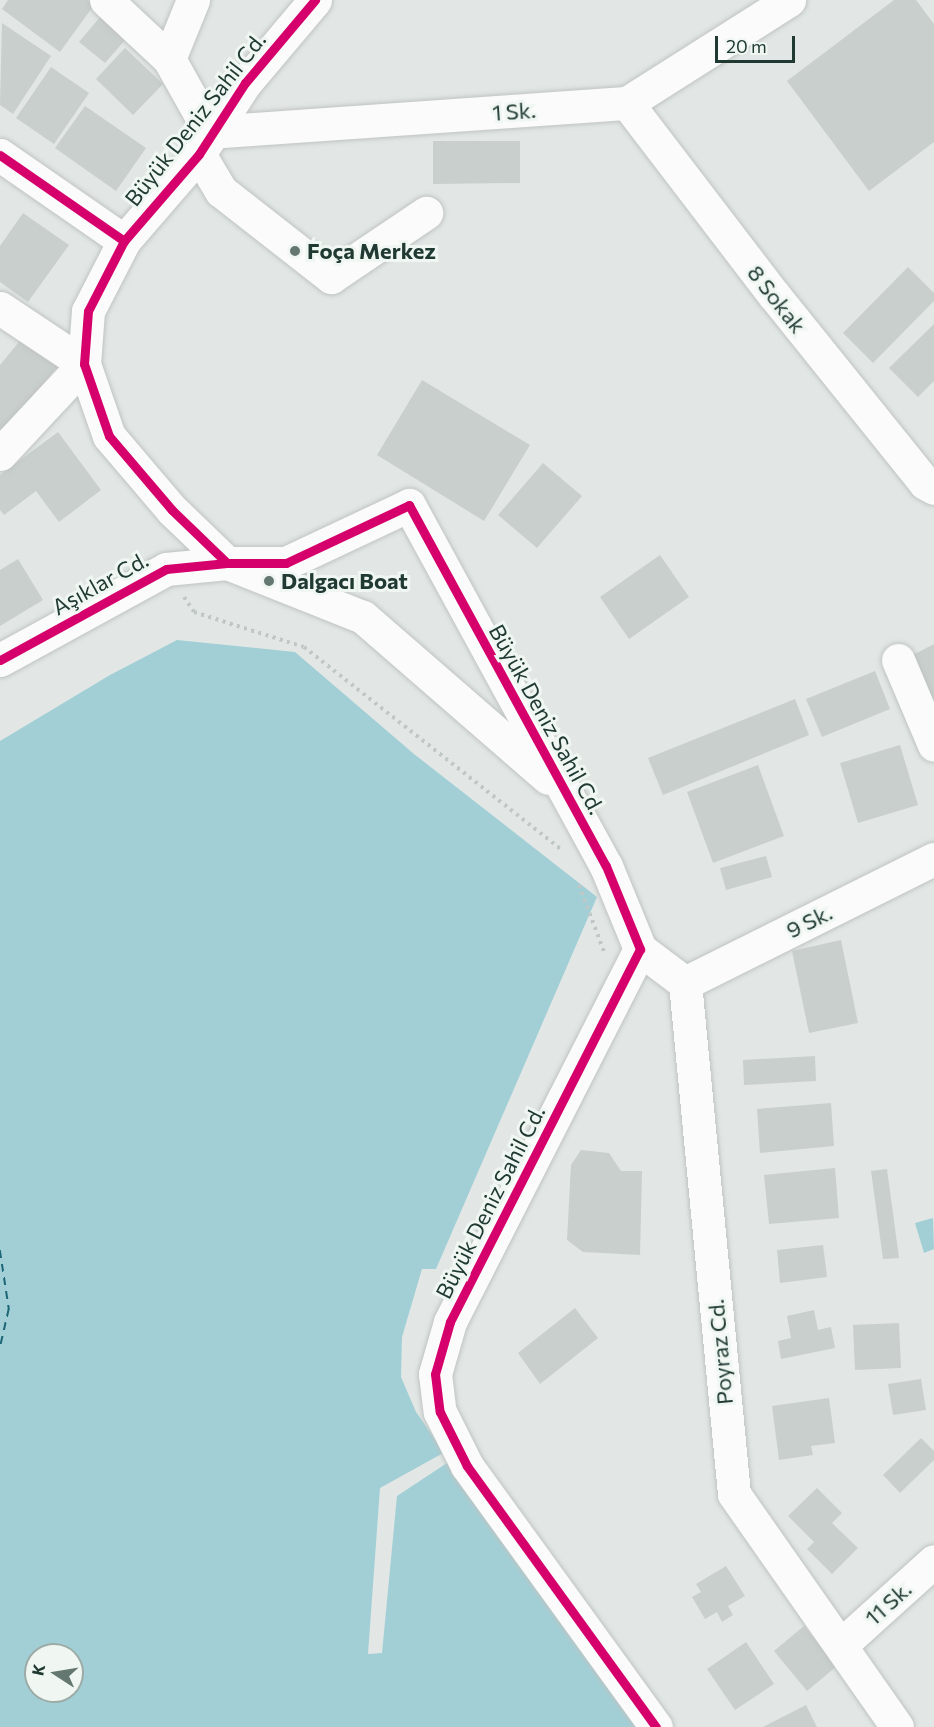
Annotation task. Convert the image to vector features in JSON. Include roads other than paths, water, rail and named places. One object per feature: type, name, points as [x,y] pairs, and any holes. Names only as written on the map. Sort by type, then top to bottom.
[{"type":"street","points":[[106,0],[169,59],[205,143],[221,191],[332,277],[426,213]]},
{"type":"street","points":[[169,59],[193,0]]},
{"type":"street","name":"Büyük Deniz Sahil Cd.","points":[[315,0],[245,82],[205,143],[124,241],[88,311],[84,364],[109,436],[172,510],[227,563],[363,617],[564,792]]},
{"type":"street","name":"1 Sk.","points":[[205,143],[627,103],[789,0]]},
{"type":"street","name":"8 Sokak","points":[[627,103],[774,295],[925,483],[934,488]]},
{"type":"street","points":[[0,155],[124,241]]},
{"type":"street","points":[[0,308],[84,364],[0,454]]},
{"type":"street","name":"Büyük Deniz Sahil Cd.","points":[[227,563],[286,563],[409,505],[606,866],[640,949],[450,1322],[435,1374],[440,1412],[467,1466],[656,1727]]},
{"type":"street","name":"Aşıklar Cd.","points":[[0,660],[166,569],[227,563]]},
{"type":"street","points":[[898,660],[934,745]]},
{"type":"street","name":"9 Sk.","points":[[685,983],[934,859]]},
{"type":"street","points":[[640,949],[685,983]]},
{"type":"street","name":"Poyraz Cd.","points":[[685,983],[734,1494],[897,1727]]},
{"type":"street","name":"11 Sk.","points":[[841,1645],[934,1561]]},
{"type":"water","points":[[177,640],[295,652],[414,754],[597,897],[436,1269],[422,1269],[402,1337],[401,1377],[416,1412],[637,1727],[0,1727],[0,741],[110,675]]},
{"type":"water","points":[[933,1218],[934,1249],[924,1253],[915,1223]]},
{"type":"place","name":"Foça Merkez","points":[[295,251]]},
{"type":"place","name":"Dalgacı Boat","points":[[269,581]]}]
